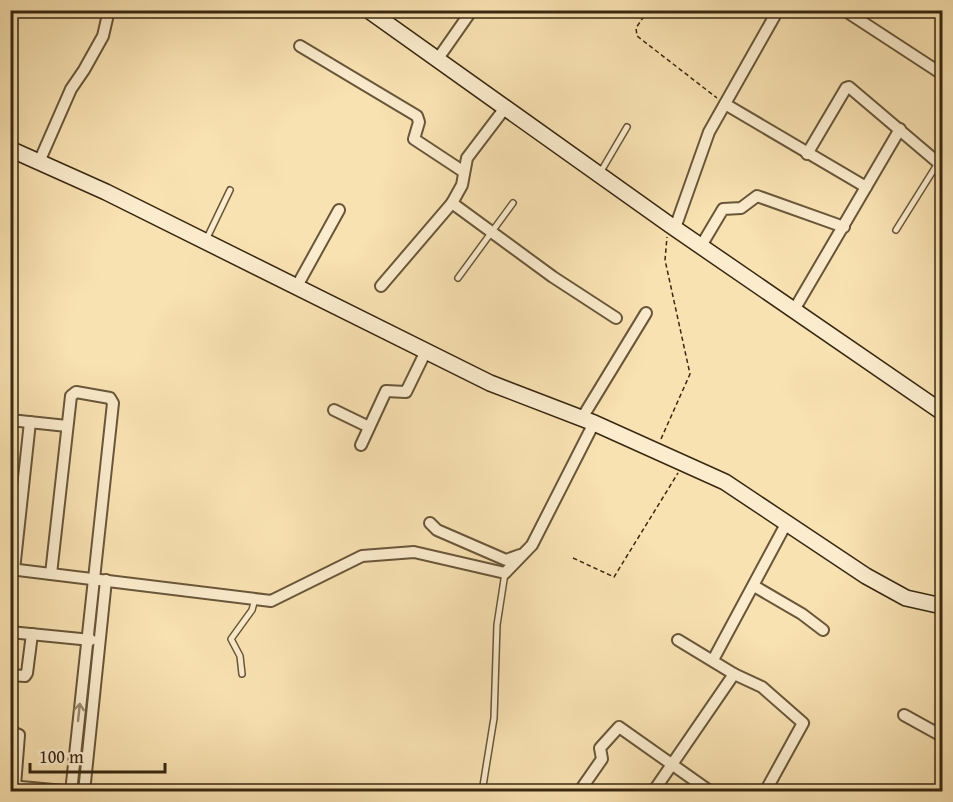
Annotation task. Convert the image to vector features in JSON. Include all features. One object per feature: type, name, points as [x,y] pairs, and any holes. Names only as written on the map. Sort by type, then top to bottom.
[{"type":"street","points":[[39,162],[71,89],[103,36],[109,10]]},
{"type":"street","points":[[368,10],[672,226],[942,412]]},
{"type":"street","points":[[437,60],[472,10]]},
{"type":"street","points":[[672,226],[709,132],[778,10]]},
{"type":"street","points":[[844,10],[942,74]]},
{"type":"street","points":[[300,46],[417,116],[419,122],[414,139],[464,172]]},
{"type":"street","points":[[807,154],[846,88],[849,87],[940,164]]},
{"type":"street","points":[[725,104],[866,187]]},
{"type":"street","points":[[381,286],[452,203],[462,185],[467,158],[505,108]]},
{"type":"street","points":[[794,309],[900,129]]},
{"type":"street","points":[[10,149],[205,241],[490,382],[588,421],[725,482],[866,576],[906,598],[942,606]]},
{"type":"street","points":[[701,246],[723,209],[741,208],[760,195],[784,207],[816,214],[844,226]]},
{"type":"street","points":[[452,203],[553,277],[616,318]]},
{"type":"street","points":[[297,286],[339,210]]},
{"type":"street","points":[[30,422],[15,526],[12,570],[106,579],[271,601],[362,556],[414,552],[505,573],[526,552],[588,421],[646,313]]},
{"type":"street","points":[[361,445],[386,391],[406,392],[426,351]]},
{"type":"street","points":[[10,731],[19,732],[20,735],[13,786],[72,791],[112,400],[73,393],[51,574]]},
{"type":"street","points":[[334,410],[369,427]]},
{"type":"street","points":[[10,420],[68,426]]},
{"type":"street","points":[[430,523],[437,530],[506,560],[511,560],[526,552]]},
{"type":"street","points":[[713,660],[786,524]]},
{"type":"street","points":[[84,792],[106,579]]},
{"type":"street","points":[[754,586],[823,630]]},
{"type":"street","points":[[10,632],[100,640]]},
{"type":"street","points":[[10,675],[25,676],[27,673],[32,634]]},
{"type":"street","points":[[678,640],[734,674],[762,687],[803,723],[765,792]]},
{"type":"street","points":[[653,792],[734,674]]},
{"type":"street","points":[[904,715],[942,736]]},
{"type":"street","points":[[579,792],[602,759],[600,748],[619,727],[711,792]]},
{"type":"lane","points":[[599,174],[627,127]]},
{"type":"lane","points":[[896,230],[940,164]]},
{"type":"lane","points":[[205,241],[230,190]]},
{"type":"lane","points":[[458,278],[490,231],[513,203]]},
{"type":"lane","points":[[482,792],[494,718],[497,625],[505,573]]},
{"type":"lane","points":[[242,674],[240,656],[231,639],[252,610],[255,599]]},
{"type":"path","points":[[648,10],[636,28],[637,36],[725,104]]},
{"type":"path","points":[[656,450],[690,374],[665,260],[664,250],[672,226]]},
{"type":"path","points":[[573,558],[614,577],[684,463]]},
{"type":"green space","points":[[11,641],[17,642],[14,668],[11,668]]}]
